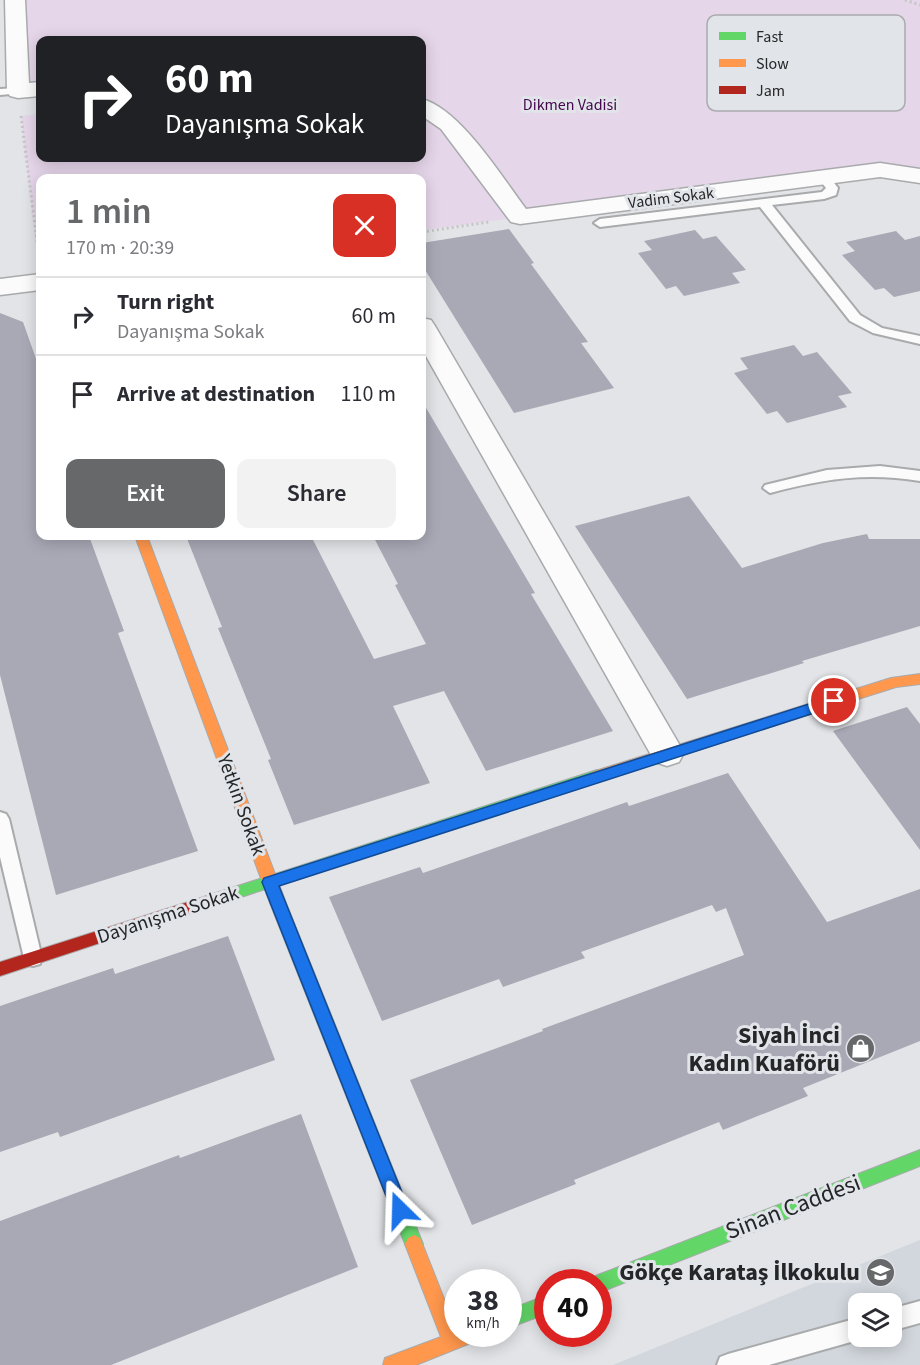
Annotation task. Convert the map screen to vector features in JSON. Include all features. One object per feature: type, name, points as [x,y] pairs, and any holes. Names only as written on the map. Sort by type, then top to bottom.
[{"type":"street","points":[[15,0],[9,92],[36,89]]},
{"type":"street","points":[[426,109],[449,124],[520,217]]},
{"type":"street","name":"Vadim Sokak","points":[[520,217],[880,170],[920,176]]},
{"type":"street","points":[[0,287],[36,282]]},
{"type":"street","points":[[426,333],[667,753]]},
{"type":"street","name":"Yetkin Sokak","points":[[142,540],[270,882],[444,1321]]},
{"type":"street","name":"Dayanışma Sokak","points":[[0,969],[667,753],[896,682],[920,679]]},
{"type":"street","name":"Sinan Caddesi","points":[[612,1279],[920,1158]]},
{"type":"street","points":[[402,1363],[444,1345]]},
{"type":"lane","points":[[600,223],[824,195],[832,192],[832,188],[824,178]]},
{"type":"lane","points":[[764,203],[855,318],[878,332],[920,340]]},
{"type":"lane","points":[[770,488],[835,471],[890,470],[920,476]]},
{"type":"lane","points":[[0,819],[33,958]]},
{"type":"lane","points":[[902,1317],[920,1312]]},
{"type":"lane","points":[[728,1365],[848,1332]]},
{"type":"path","points":[[905,0],[920,5]]},
{"type":"path","points":[[9,92],[36,243]]},
{"type":"path","points":[[426,231],[520,217]]},
{"type":"shaded area","name":"Gökçe Karataş İlkokulu","points":[[920,1240],[920,1365],[613,1365]]},
{"type":"green space","name":"Dikmen Vadisi","points":[[15,0],[920,0],[920,176],[880,170],[426,229],[426,174],[36,174],[36,245],[21,116],[36,114],[36,162],[426,162],[426,36],[36,36],[36,89],[18,91]]},
{"type":"building","points":[[509,229],[534,263],[531,264],[588,342],[581,343],[614,388],[514,413],[426,271],[426,242]]},
{"type":"building","points":[[695,230],[703,239],[716,236],[746,270],[732,273],[740,283],[684,296],[676,286],[666,289],[638,253],[652,250],[644,241]]},
{"type":"building","points":[[896,231],[905,240],[920,236],[920,291],[894,297],[884,288],[875,290],[842,255],[855,251],[846,242]]},
{"type":"building","points":[[0,313],[23,322],[36,359],[36,540],[90,540],[124,631],[118,633],[198,851],[56,895],[0,675]]},
{"type":"building","points":[[794,345],[803,356],[817,352],[852,393],[838,396],[847,407],[787,423],[777,411],[767,414],[734,373],[748,369],[740,358]]},
{"type":"building","points":[[426,408],[535,593],[531,594],[613,731],[486,771],[444,691],[393,706],[430,783],[294,825],[268,760],[271,759],[218,628],[222,627],[188,540],[313,540],[374,659],[426,644],[395,585],[398,584],[375,540],[426,540]]},
{"type":"building","points":[[689,496],[742,568],[823,543],[867,534],[869,539],[920,539],[920,626],[802,661],[804,663],[687,699],[575,526]]},
{"type":"building","points":[[907,707],[920,724],[920,850],[833,731]]},
{"type":"building","points":[[728,773],[827,922],[920,889],[920,1041],[803,1088],[808,1096],[723,1130],[719,1122],[574,1180],[576,1184],[472,1225],[410,1080],[744,955],[726,908],[716,912],[712,905],[581,952],[585,958],[503,987],[499,979],[382,1021],[329,897],[420,867],[423,873],[627,802],[629,806]]},
{"type":"building","points":[[228,936],[275,1060],[60,1137],[58,1132],[0,1152],[0,1006],[113,968],[115,974]]},
{"type":"building","points":[[301,1114],[358,1267],[111,1365],[0,1365],[0,1221],[179,1155],[180,1158]]},
{"type":"traffic: fast","points":[[207,902],[597,776]]},
{"type":"traffic: fast","points":[[278,903],[414,1244]]},
{"type":"traffic: fast","points":[[612,1279],[920,1158]]},
{"type":"traffic: fast","points":[[522,1314],[534,1309]]},
{"type":"traffic: slow","points":[[142,540],[278,903]]},
{"type":"traffic: slow","points":[[597,776],[896,682],[920,679]]},
{"type":"traffic: slow","points":[[414,1244],[444,1321]]},
{"type":"traffic: slow","points":[[392,1365],[444,1345]]},
{"type":"traffic: jam","points":[[0,969],[207,902]]},
{"type":"place","name":"Siyah İnci Kadın Kuaförü","points":[[861,1049]]},
{"type":"place","name":"Gökçe Karataş İlkokulu","points":[[881,1272]]},
{"type":"route","points":[[400,1210],[270,882],[834,701]]}]
